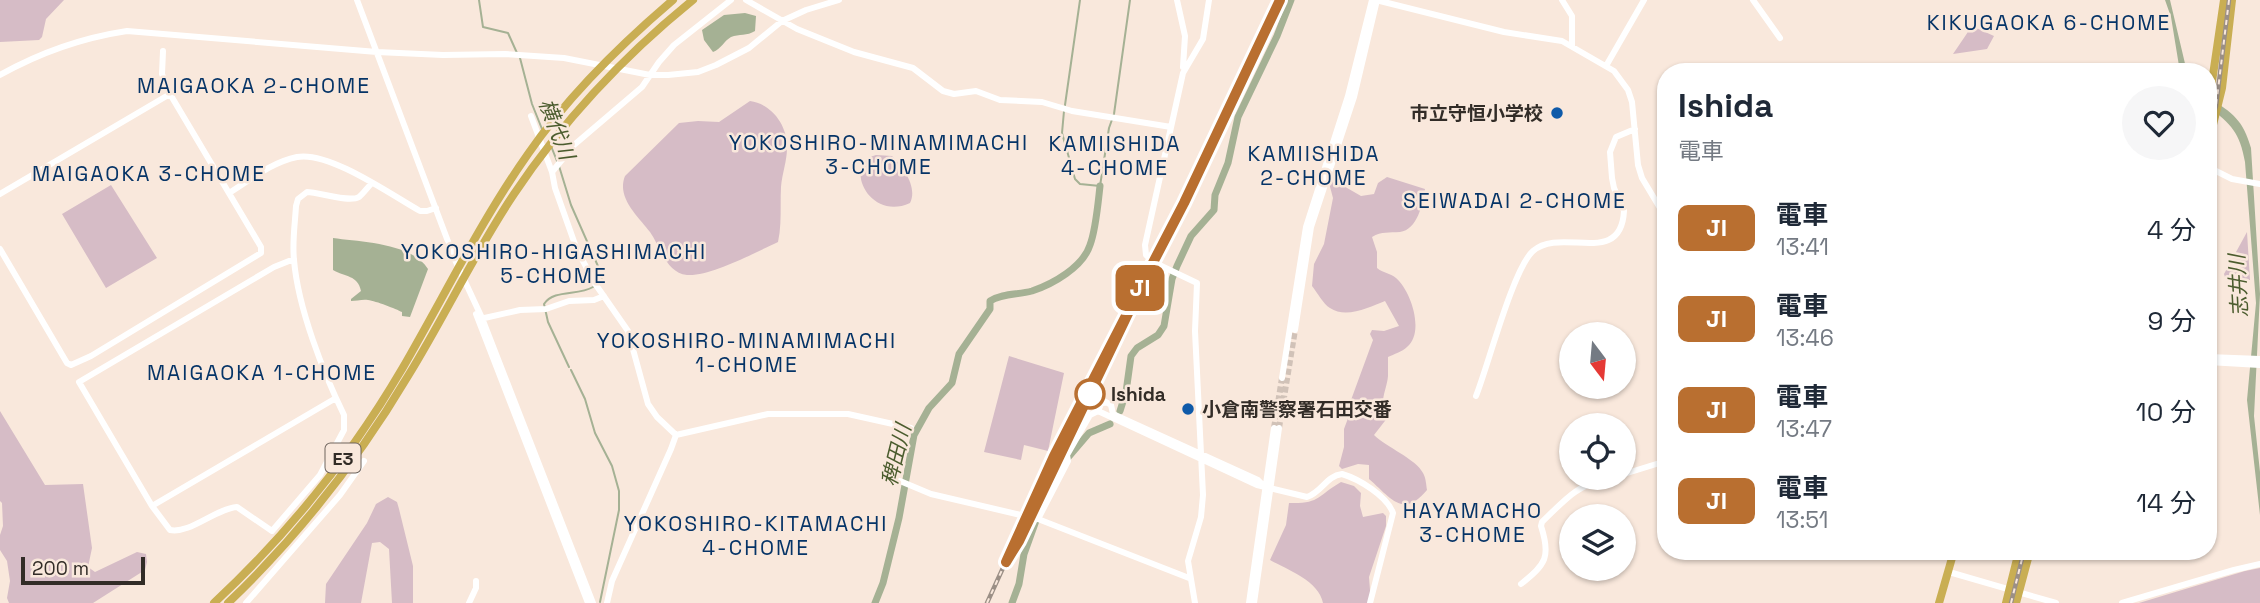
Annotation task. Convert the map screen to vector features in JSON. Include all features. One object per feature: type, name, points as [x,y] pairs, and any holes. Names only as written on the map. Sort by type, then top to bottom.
[{"type":"highway","name":"E3","points":[[214,603],[297,518],[330,477],[402,370],[470,246],[529,152],[585,84],[619,48],[673,0]]},
{"type":"highway","name":"E3","points":[[228,603],[296,532],[355,459],[409,375],[502,212],[554,139],[634,53],[693,0]]},
{"type":"highway","points":[[2223,48],[2224,0]]},
{"type":"highway","points":[[2217,93],[2232,0]]},
{"type":"highway","points":[[1939,603],[1952,560]]},
{"type":"highway","points":[[2006,603],[2017,560]]},
{"type":"highway","points":[[2016,603],[2028,560]]},
{"type":"street","points":[[357,0],[591,603]]},
{"type":"street","points":[[552,172],[574,145],[642,88],[674,45],[731,0]]},
{"type":"street","points":[[746,0],[782,21],[854,52],[913,68],[943,91],[954,94],[976,91],[1000,100],[1042,102],[1072,111],[1171,127]]},
{"type":"street","points":[[0,75],[61,46],[93,36],[127,31],[377,52],[505,54],[564,58],[650,75],[698,72],[748,48],[782,21],[839,0]]},
{"type":"street","points":[[1177,0],[1185,36],[1183,73],[1145,245],[1146,255],[1153,262],[1197,283],[1195,331],[1203,503],[1188,561],[1195,603]]},
{"type":"street","points":[[1183,73],[1203,39],[1209,0]]},
{"type":"street","points":[[1376,0],[1504,32],[1562,41],[1614,71],[1630,95],[1638,165],[1642,178],[1657,203]]},
{"type":"street","points":[[1295,330],[1311,228],[1354,97],[1376,0]]},
{"type":"street","points":[[1282,378],[1306,227],[1376,0]]},
{"type":"street","points":[[1562,0],[1572,16],[1572,46]]},
{"type":"street","points":[[1606,66],[1644,0]]},
{"type":"street","points":[[1753,0],[1780,38]]},
{"type":"street","points":[[0,249],[67,363],[74,365],[259,255],[261,247],[170,94],[162,74],[163,51]]},
{"type":"street","points":[[0,194],[170,94]]},
{"type":"street","points":[[531,116],[552,172],[570,234],[593,280],[628,331],[648,404],[676,435]]},
{"type":"street","points":[[1476,397],[1514,286],[1523,263],[1531,253],[1547,243],[1601,243],[1619,231],[1625,211],[1614,188],[1611,152],[1616,137],[1635,129]]},
{"type":"street","points":[[229,193],[268,169],[297,157],[325,159],[420,211],[427,212],[436,208]]},
{"type":"street","points":[[2217,172],[2232,179],[2259,183]]},
{"type":"street","points":[[294,259],[274,267],[79,382],[152,506],[167,527],[175,531],[184,530],[224,510],[237,507],[272,531],[320,475],[344,429],[344,415],[310,328],[294,259],[296,206],[302,194],[307,191],[352,199],[359,197],[371,184]]},
{"type":"street","points":[[480,319],[520,310],[546,309],[569,301],[594,300],[604,296]]},
{"type":"street","points":[[2217,358],[2259,362]]},
{"type":"street","points":[[2217,362],[2248,361]]},
{"type":"street","points":[[152,506],[336,398]]},
{"type":"street","points":[[1038,519],[1090,415],[1098,411],[1101,404],[1108,402],[1113,414],[1201,457]]},
{"type":"street","points":[[1098,411],[1258,480],[1268,488],[1303,497],[1319,491],[1330,477],[1342,474],[1352,478],[1387,503],[1392,510],[1370,603]]},
{"type":"street","points":[[676,435],[768,414],[848,414],[911,428]]},
{"type":"street","points":[[1251,603],[1277,428]]},
{"type":"street","points":[[607,603],[612,582],[676,435]]},
{"type":"street","points":[[246,603],[340,495],[365,461]]},
{"type":"street","points":[[1636,470],[1657,464]]},
{"type":"street","points":[[900,481],[931,494],[1038,519],[1189,578]]},
{"type":"street","points":[[1521,584],[1545,560],[1547,543],[1542,522],[1576,490]]},
{"type":"street","points":[[2122,603],[2260,565]]},
{"type":"street","points":[[1949,572],[2056,603]]},
{"type":"street","points":[[468,603],[475,588],[475,581]]},
{"type":"shaded area","points":[[0,0],[64,0],[46,19],[39,40],[0,42]]},
{"type":"shaded area","points":[[2165,0],[2170,0],[2185,63],[2179,63],[2171,17]]},
{"type":"shaded area","points":[[745,13],[756,16],[755,31],[731,37],[713,52],[704,40],[702,30],[724,15]]},
{"type":"shaded area","points":[[1972,26],[1994,36],[1987,49],[1953,54]]},
{"type":"shaded area","points":[[750,101],[772,111],[782,124],[787,140],[778,242],[708,272],[697,275],[680,273],[664,258],[650,232],[630,207],[624,192],[625,176],[679,123],[719,122]]},
{"type":"shaded area","points":[[2217,103],[2236,118],[2251,148],[2260,294],[2254,416],[2260,472],[2260,515],[2247,400],[2256,303],[2245,162],[2237,136],[2217,114]]},
{"type":"shaded area","points":[[876,155],[892,156],[901,166],[911,184],[910,203],[895,207],[883,205],[872,199],[865,190],[861,169],[866,160]]},
{"type":"shaded area","points":[[1387,177],[1425,189],[1421,209],[1411,227],[1400,232],[1382,233],[1372,237],[1377,252],[1377,268],[1394,276],[1402,284],[1414,312],[1415,332],[1412,340],[1405,349],[1388,357],[1383,407],[1388,417],[1374,435],[1414,463],[1424,475],[1427,490],[1419,499],[1404,504],[1397,503],[1369,479],[1369,465],[1358,464],[1342,469],[1339,466],[1351,400],[1373,340],[1370,334],[1372,330],[1384,331],[1399,326],[1385,301],[1358,311],[1336,311],[1325,304],[1312,286],[1314,264],[1324,244],[1333,198],[1329,183],[1335,181],[1361,196],[1374,194],[1378,183]]},
{"type":"shaded area","points":[[111,185],[157,258],[106,288],[62,214]]},
{"type":"shaded area","points":[[2247,232],[2250,280],[2225,277],[2224,274]]},
{"type":"shaded area","points":[[333,238],[385,245],[420,260],[428,269],[410,317],[402,316],[402,312],[372,301],[351,301],[361,291],[354,279],[333,270]]},
{"type":"shaded area","points":[[1009,356],[1064,373],[1048,451],[1024,445],[1021,460],[984,452]]},
{"type":"shaded area","points":[[0,411],[45,485],[83,484],[92,548],[88,567],[95,572],[137,552],[146,554],[145,570],[93,603],[9,603],[7,561],[0,550],[3,526],[0,501]]},
{"type":"shaded area","points":[[1341,482],[1354,486],[1361,493],[1363,517],[1383,513],[1386,516],[1386,526],[1369,577],[1371,603],[1323,603],[1316,588],[1309,582],[1270,560],[1286,525],[1289,503],[1318,498]]},
{"type":"shaded area","points":[[388,497],[397,502],[413,566],[413,603],[392,603],[389,549],[380,542],[372,543],[361,603],[325,603],[326,584],[367,523],[376,504]]},
{"type":"shaded area","points":[[2260,568],[2260,603],[2139,603],[2245,571]]},
{"type":"waterway","name":"横代川","points":[[479,0],[483,27],[508,33],[517,53]]},
{"type":"waterway","name":"稗田川","points":[[1065,105],[1080,0]]},
{"type":"waterway","points":[[1064,111],[1062,133],[1075,179],[1080,184],[1100,186],[1109,128],[1114,114],[1130,0]]},
{"type":"waterway","points":[[1120,411],[1126,392],[1131,356],[1137,348],[1158,335],[1164,326],[1172,279],[1177,266],[1191,236],[1214,210],[1215,195],[1228,163],[1238,117],[1277,36],[1291,0]]},
{"type":"waterway","name":"横代川","points":[[520,58],[532,104],[542,129]]},
{"type":"waterway","name":"横代川","points":[[551,146],[557,161]]},
{"type":"waterway","name":"横代川","points":[[559,166],[571,205],[601,273],[602,279],[599,283]]},
{"type":"waterway","name":"稗田川","points":[[875,603],[883,583],[899,518],[914,435],[929,408],[952,383],[959,354],[990,309],[990,301],[1040,288],[1066,274],[1081,260],[1092,239],[1100,186]]},
{"type":"waterway","name":"横代川","points":[[569,367],[548,322],[544,304],[554,296],[593,287]]},
{"type":"waterway","name":"横代川","points":[[571,370],[585,399],[595,433],[612,466],[619,491],[619,510],[600,602]]},
{"type":"waterway","points":[[1056,479],[1065,461],[1089,433],[1110,424]]},
{"type":"waterway","points":[[1012,603],[1019,584],[1024,554],[1038,515]]},
{"type":"tunnel","points":[[1279,428],[1295,330]]},
{"type":"tunnel","points":[[1274,428],[1282,378]]},
{"type":"railway","points":[[987,603],[1054,456],[1184,203],[1280,0]]},
{"type":"railway","points":[[2217,98],[2229,0]]},
{"type":"railway","points":[[2011,603],[2022,560]]},
{"type":"train","name":"JI","points":[[1133,302],[1054,456],[1006,562],[1019,541],[1090,396],[1280,0]]},
{"type":"place","name":"市立守恒小学校","points":[[1557,113]]},
{"type":"place","name":"Ishida","points":[[1090,394]]},
{"type":"place","name":"小倉南警察署石田交番","points":[[1188,409]]},
{"type":"district","name":"KIKUGAOKA 6-CHOME","points":[[2049,22]]},
{"type":"district","name":"MAIGAOKA 2-CHOME","points":[[254,85]]},
{"type":"district","name":"YOKOSHIRO-MINAMIMACHI 3-CHOME","points":[[879,154]]},
{"type":"district","name":"KAMIISHIDA 4-CHOME","points":[[1115,155]]},
{"type":"district","name":"KAMIISHIDA 2-CHOME","points":[[1314,165]]},
{"type":"district","name":"MAIGAOKA 3-CHOME","points":[[149,173]]},
{"type":"district","name":"SEIWADAI 2-CHOME","points":[[1515,200]]},
{"type":"district","name":"YOKOSHIRO-HIGASHIMACHI 5-CHOME","points":[[554,263]]},
{"type":"district","name":"YOKOSHIRO-MINAMIMACHI 1-CHOME","points":[[747,352]]},
{"type":"district","name":"MAIGAOKA 1-CHOME","points":[[262,372]]},
{"type":"district","name":"HAYAMACHO 3-CHOME","points":[[1473,522]]},
{"type":"district","name":"YOKOSHIRO-KITAMACHI 4-CHOME","points":[[756,535]]},
{"type":"water label","name":"志井川","points":[[2238,286]]}]
